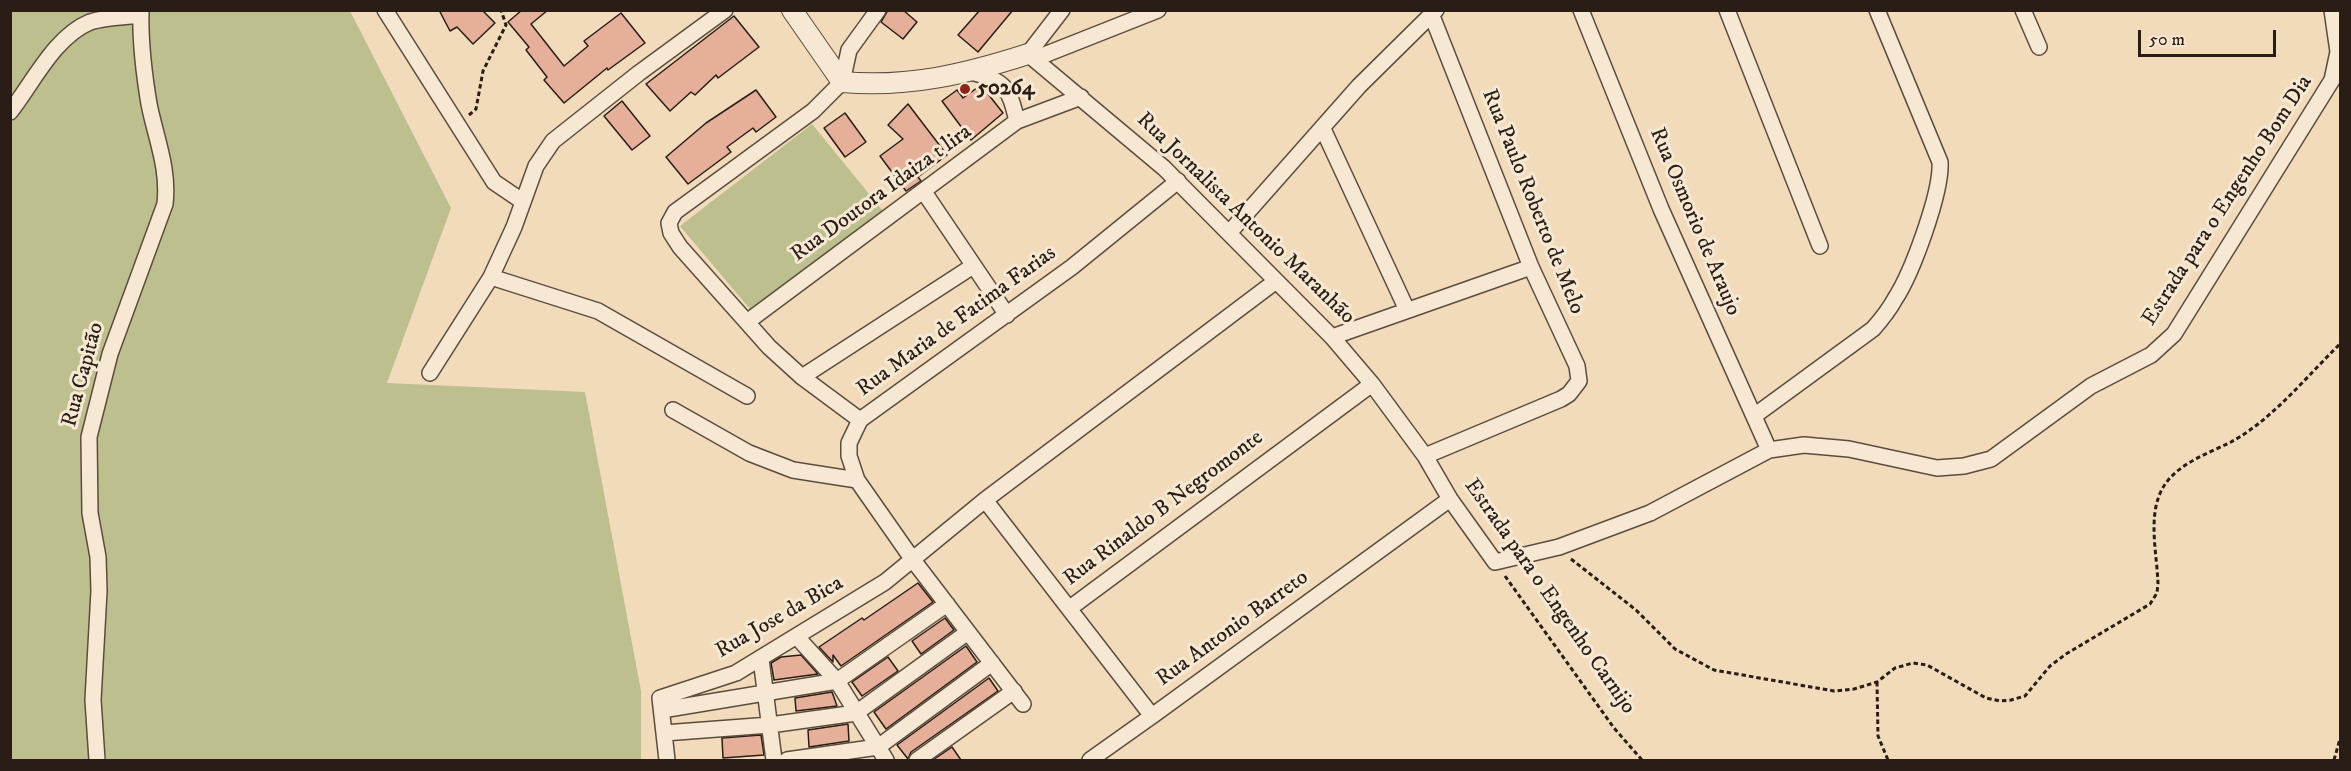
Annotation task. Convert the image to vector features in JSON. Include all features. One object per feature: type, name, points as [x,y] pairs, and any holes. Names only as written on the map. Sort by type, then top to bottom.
[{"type":"street","points":[[385,10],[494,182],[522,201]]},
{"type":"street","points":[[430,373],[491,277],[514,227],[536,166],[553,141],[639,73],[725,10]]},
{"type":"street","points":[[792,10],[842,82]]},
{"type":"street","points":[[860,420],[802,377],[747,322],[680,247],[671,233],[669,223],[675,212],[813,111],[842,82],[849,50],[878,10]]},
{"type":"street","points":[[1031,57],[1062,10]]},
{"type":"street","points":[[842,82],[900,84],[972,72],[1031,57],[1158,10]]},
{"type":"street","name":"Rua Osmorio de Araujo","points":[[1581,10],[1661,209],[1769,450]]},
{"type":"street","points":[[1727,10],[1820,246]]},
{"type":"street","points":[[1754,416],[1873,329],[1896,298],[1910,268],[1938,186],[1940,162],[1877,10]]},
{"type":"street","points":[[2023,10],[2039,47]]},
{"type":"street","name":"Estrada para o Engenho Bom Dia","points":[[1769,450],[1804,446],[1849,449],[1937,468],[1964,466],[1992,459],[2091,386],[2151,355],[2179,327],[2332,80],[2338,52],[2332,10]]},
{"type":"street","points":[[10,112],[52,56],[79,28],[92,22],[141,13]]},
{"type":"street","name":"Rua Capitão","points":[[97,760],[93,700],[99,591],[98,557],[90,513],[89,437],[110,354],[165,204],[167,185],[166,165],[149,103],[141,13]]},
{"type":"street","points":[[1229,233],[1359,86],[1434,13]]},
{"type":"street","name":"Rua Paulo Roberto de Melo","points":[[1425,456],[1561,399],[1574,389],[1579,376],[1531,267],[1434,13]]},
{"type":"street","name":"Rua Jornalista Antonio Maranhão","points":[[1031,57],[1178,181],[1332,337],[1372,384],[1425,456]]},
{"type":"street","points":[[972,72],[1002,84],[1011,98],[1017,121]]},
{"type":"street","name":"Rua Doutora Idaiza t lira","points":[[747,322],[1017,121],[1081,97]]},
{"type":"street","points":[[1323,129],[1407,310]]},
{"type":"street","name":"Rua Maria de Fatima Farias","points":[[1023,704],[913,560],[857,480],[849,456],[849,443],[860,420],[1099,246],[1178,181]]},
{"type":"street","points":[[924,192],[1007,315]]},
{"type":"street","points":[[802,377],[973,266]]},
{"type":"street","points":[[1332,337],[1531,267]]},
{"type":"street","points":[[491,277],[598,311],[747,396]]},
{"type":"street","points":[[986,500],[1276,281]]},
{"type":"street","name":"Rua Rinaldo B Negromonte","points":[[986,500],[1070,608],[1372,384]]},
{"type":"street","points":[[673,410],[749,453],[793,470],[857,480]]},
{"type":"street","points":[[1496,562],[1559,547],[1650,513],[1769,450]]},
{"type":"street","name":"Estrada para o Engenho Carnijo","points":[[1425,456],[1450,499],[1496,562]]},
{"type":"street","name":"Rua Antonio Barreto","points":[[1070,608],[1152,716],[1450,499]]},
{"type":"street","name":"Rua Jose da Bica","points":[[661,704],[736,673],[885,582],[986,500]]},
{"type":"street","points":[[667,760],[661,704],[837,681],[947,604]]},
{"type":"street","points":[[664,733],[770,725],[856,713],[968,632]]},
{"type":"street","points":[[797,637],[837,681],[886,760]]},
{"type":"street","points":[[761,659],[774,760]]},
{"type":"street","points":[[787,760],[878,747],[992,663]]},
{"type":"street","points":[[917,760],[1014,691]]},
{"type":"street","points":[[1090,760],[1152,716]]},
{"type":"path","points":[[458,124],[476,109],[483,71],[506,25],[501,10]]},
{"type":"path","points":[[1559,547],[1574,563],[1636,610],[1675,649],[1714,670],[1834,691],[1854,689],[1877,682],[1895,668],[1913,663],[1927,665],[1986,698],[2000,701],[2025,696],[2050,666],[2066,654],[2150,604],[2157,593],[2158,583],[2154,517],[2159,495],[2174,474],[2199,456],[2229,443],[2260,422],[2340,344]]},
{"type":"path","name":"Estrada para o Engenho Carnijo","points":[[1496,562],[1614,728],[1642,760]]},
{"type":"path","points":[[1877,682],[1878,736],[1888,760]]},
{"type":"path","points":[[2334,760],[2340,739]]},
{"type":"green space","points":[[10,11],[350,11],[451,208],[387,383],[585,392],[641,691],[641,760],[11,760]]},
{"type":"green space","points":[[812,124],[883,211],[750,309],[680,226]]},
{"type":"building","points":[[439,10],[482,10],[495,23],[473,44],[457,27],[450,31]]},
{"type":"building","points":[[522,10],[548,10],[531,24],[564,66],[588,46],[584,41],[621,13],[645,43],[608,70],[607,68],[564,103],[544,80],[547,77],[526,50],[529,47],[508,22]]},
{"type":"building","points":[[888,10],[903,10],[917,22],[903,39],[881,22]]},
{"type":"building","points":[[980,10],[1013,10],[978,52],[958,35]]},
{"type":"building","points":[[734,16],[759,47],[718,78],[716,75],[695,95],[691,92],[670,111],[646,84]]},
{"type":"building","points":[[981,85],[1003,113],[971,140],[942,101],[957,90],[963,98]]},
{"type":"building","points":[[756,90],[776,117],[756,132],[753,128],[727,147],[731,152],[688,184],[666,157],[706,123]]},
{"type":"building","points":[[622,101],[650,136],[632,150],[604,116]]},
{"type":"building","points":[[908,104],[947,155],[918,177],[921,181],[906,191],[880,156],[903,139],[888,125]]},
{"type":"building","points":[[845,113],[866,142],[845,157],[824,128]]},
{"type":"building","points":[[918,583],[933,602],[841,666],[833,655],[833,662],[819,647],[862,618],[864,620]]},
{"type":"building","points":[[945,618],[954,630],[921,654],[912,641]]},
{"type":"building","points":[[966,646],[977,662],[886,729],[874,712]]},
{"type":"building","points":[[801,655],[818,674],[774,680],[771,663],[781,657]]},
{"type":"building","points":[[888,657],[898,671],[862,696],[852,682]]},
{"type":"building","points":[[989,678],[998,691],[911,752],[908,759],[897,745]]},
{"type":"building","points":[[832,692],[837,706],[796,711],[795,698]]},
{"type":"building","points":[[848,724],[849,741],[809,747],[808,730]]},
{"type":"building","points":[[761,735],[764,755],[723,758],[722,738]]},
{"type":"building","points":[[952,747],[961,760],[933,760]]},
{"type":"place","name":"50264","points":[[965,89]]}]
